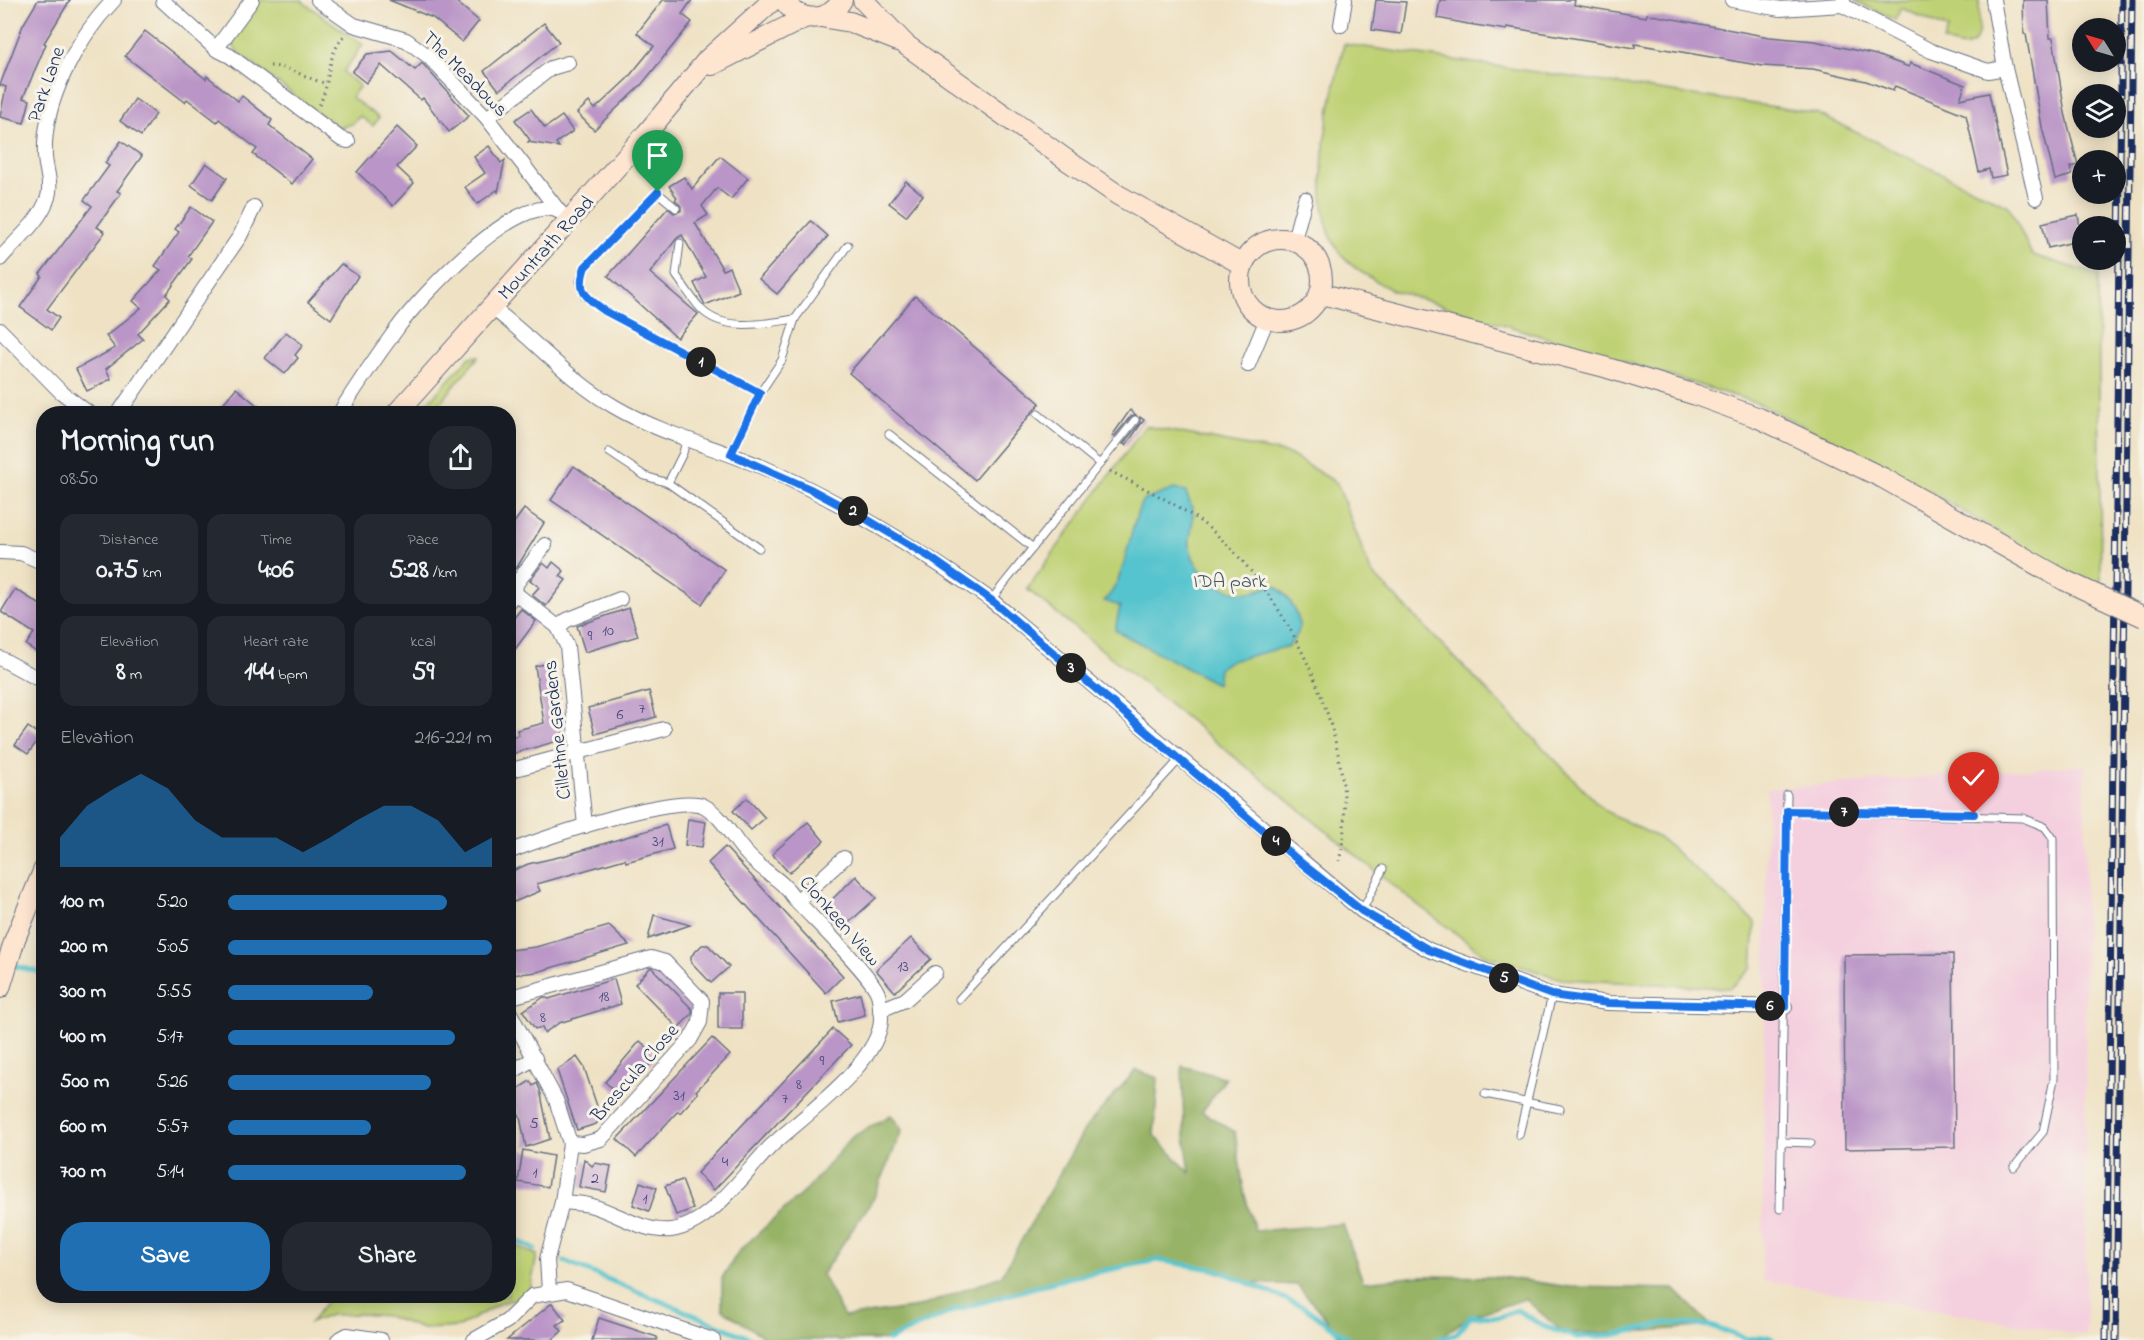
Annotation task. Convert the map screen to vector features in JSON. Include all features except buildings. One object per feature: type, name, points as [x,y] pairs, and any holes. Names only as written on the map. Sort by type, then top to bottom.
[{"type":"main road","name":"Mountrath Road","points":[[403,406],[491,307],[564,215],[692,79],[707,60],[773,0]]},
{"type":"main road","points":[[784,0],[793,11],[813,17],[850,22],[906,45]]},
{"type":"main road","name":"Mountrath Road","points":[[692,79],[733,53],[813,17],[834,11],[842,0]]},
{"type":"main road","points":[[863,0],[906,45],[1118,195],[1243,265]]},
{"type":"main road","points":[[1282,239],[1294,240],[1315,256],[1321,268],[1322,294],[1304,315],[1293,320],[1267,319],[1256,313],[1241,291],[1240,278],[1243,265],[1258,246],[1282,239]]},
{"type":"main road","points":[[1322,294],[1600,366],[1696,395],[1759,418],[1883,478],[2064,580],[2144,618]]},
{"type":"main road","points":[[0,988],[15,939],[36,888]]},
{"type":"street","name":"Park Lane","points":[[2,250],[37,218],[48,198],[50,181],[45,156],[49,118],[72,54],[114,0]]},
{"type":"street","points":[[216,49],[252,0]]},
{"type":"street","name":"The Meadows","points":[[318,0],[354,25],[406,40],[428,57],[487,118],[564,215]]},
{"type":"street","points":[[1341,25],[1346,0]]},
{"type":"street","points":[[1732,0],[1780,9],[1843,2],[1931,51],[1988,71],[2004,68]]},
{"type":"street","points":[[1993,0],[2004,68],[2036,198]]},
{"type":"street","points":[[163,1],[216,49],[230,56],[341,139],[348,141]]},
{"type":"street","points":[[487,118],[551,68],[568,63]]},
{"type":"street","points":[[1294,240],[1305,199]]},
{"type":"street","points":[[123,406],[240,236],[254,207]]},
{"type":"street","points":[[344,406],[397,329],[452,268],[479,243],[512,220],[544,208],[564,215]]},
{"type":"street","points":[[491,307],[588,391],[648,424],[686,440],[731,454],[812,490],[928,556],[991,600],[1179,760],[1362,911],[1429,950],[1552,995],[1608,1003],[1785,1007]]},
{"type":"street","points":[[1248,365],[1267,319]]},
{"type":"street","points":[[0,330],[60,392],[79,406]]},
{"type":"street","points":[[516,584],[545,545]]},
{"type":"street","points":[[0,552],[21,553],[36,560]]},
{"type":"street","points":[[516,600],[558,627],[567,620],[620,599]]},
{"type":"street","name":"Cillethne Gardens","points":[[558,627],[567,646],[585,826]]},
{"type":"street","points":[[0,658],[36,678]]},
{"type":"street","points":[[516,769],[663,729]]},
{"type":"street","name":"Clonkeen View","points":[[516,849],[585,826],[677,804],[704,806],[729,830],[746,853],[786,885],[797,902],[865,975],[878,994],[880,1010]]},
{"type":"street","points":[[797,902],[844,858]]},
{"type":"street","name":"Brescula Close","points":[[516,996],[651,958],[665,962],[702,1001],[700,1022],[690,1040],[601,1139],[583,1144],[570,1143]]},
{"type":"street","points":[[562,1202],[588,1205],[653,1229],[671,1230],[699,1220],[771,1146],[841,1085],[873,1044],[881,1019],[880,1010],[905,1000],[935,973]]},
{"type":"street","name":"Brescula Close","points":[[516,1024],[556,1100],[570,1143],[562,1202],[547,1259],[549,1292]]},
{"type":"street","points":[[516,1069],[535,1058]]},
{"type":"street","points":[[481,1339],[507,1321],[532,1296],[567,1290],[690,1336],[713,1340]]},
{"type":"street","points":[[338,1340],[347,1335],[381,1340]]},
{"type":"lane","points":[[676,208],[658,192],[585,267],[580,281],[585,296],[605,311],[760,393]]},
{"type":"lane","points":[[680,243],[676,275],[703,311],[732,325],[748,326],[795,319]]},
{"type":"lane","points":[[731,454],[760,393],[782,360],[795,319],[848,244]]},
{"type":"lane","points":[[1038,414],[1099,465]]},
{"type":"lane","points":[[991,600],[1135,420]]},
{"type":"lane","points":[[889,435],[1033,548]]},
{"type":"lane","points":[[668,483],[683,453],[686,440]]},
{"type":"lane","points":[[609,452],[645,476],[668,483],[759,548]]},
{"type":"lane","points":[[959,999],[1179,760]]},
{"type":"lane","points":[[1780,1209],[1787,795]]},
{"type":"lane","points":[[1787,811],[2023,818],[2045,827],[2053,838],[2054,1079],[2043,1132],[2014,1167]]},
{"type":"lane","points":[[1362,911],[1383,869]]},
{"type":"lane","points":[[1520,1135],[1552,995]]},
{"type":"lane","points":[[1485,1094],[1560,1109]]},
{"type":"lane","points":[[1782,1142],[1811,1143]]},
{"type":"path","points":[[310,116],[322,100],[332,55],[354,25]]},
{"type":"path","points":[[254,76],[264,68],[277,66],[325,83]]},
{"type":"path","points":[[1099,465],[1176,506],[1218,536],[1260,579],[1300,646],[1328,716],[1342,785],[1343,846],[1339,861]]},
{"type":"shaded area","points":[[2085,765],[2086,1336],[1762,1280],[1767,789]]},
{"type":"green space","points":[[258,0],[303,0],[363,45],[343,72],[360,86],[351,97],[379,118],[373,126],[360,116],[352,124],[338,128],[238,53],[230,40]]},
{"type":"green space","points":[[1853,0],[1979,0],[1978,31],[1972,44],[1956,46],[1943,41],[1948,29],[1901,8],[1895,20]]},
{"type":"green space","points":[[1344,44],[1816,113],[2009,206],[2032,255],[2072,267],[2072,270],[2098,275],[2101,588],[2049,562],[1891,469],[1757,403],[1392,290],[1357,269],[1339,252],[1329,231],[1323,206],[1324,150]]},
{"type":"green space","points":[[479,356],[438,406],[424,406],[470,357]]},
{"type":"green space","name":"IDA park","points":[[1145,426],[1289,454],[1337,483],[1371,572],[1605,811],[1661,839],[1755,922],[1752,968],[1730,988],[1562,979],[1485,955],[1410,899],[1027,589]]},
{"type":"green space","points":[[1182,1066],[1226,1078],[1202,1112],[1235,1132],[1244,1192],[1255,1231],[1343,1224],[1363,1282],[1421,1276],[1501,1277],[1569,1287],[1674,1289],[1711,1326],[1621,1333],[1564,1333],[1525,1299],[1471,1316],[1436,1340],[1340,1340],[1336,1330],[1297,1285],[1249,1283],[1203,1267],[1157,1260],[1052,1282],[955,1310],[892,1340],[768,1340],[722,1309],[722,1278],[739,1251],[808,1188],[852,1137],[891,1115],[902,1130],[874,1198],[822,1274],[844,1317],[919,1307],[1001,1276],[1086,1127],[1136,1070],[1158,1078],[1154,1135],[1190,1173],[1184,1128]]},
{"type":"green space","points":[[516,1246],[537,1255],[529,1296],[516,1299]]},
{"type":"green space","points":[[326,1303],[500,1303],[459,1327],[423,1329],[387,1316],[360,1314],[330,1315],[310,1323]]},
{"type":"water","points":[[1174,489],[1186,492],[1193,511],[1190,550],[1206,576],[1226,589],[1237,592],[1261,590],[1272,584],[1288,598],[1298,619],[1298,633],[1289,646],[1227,662],[1219,669],[1217,684],[1115,630],[1120,606],[1104,601],[1118,581],[1142,501]]},
{"type":"waterway","points":[[10,965],[36,971]]},
{"type":"waterway","points":[[516,1241],[535,1249]]},
{"type":"waterway","points":[[888,1340],[955,1310],[1067,1278],[1157,1260],[1218,1270],[1304,1307],[1350,1340]]},
{"type":"waterway","points":[[564,1261],[754,1340]]},
{"type":"waterway","points":[[1435,1340],[1456,1334],[1471,1316],[1499,1317],[1517,1310],[1545,1327],[1577,1337],[1612,1335],[1667,1323],[1711,1326],[1746,1339],[1769,1337],[1773,1340]]},
{"type":"railway","points":[[2106,1340],[2122,0]]},
{"type":"railway","points":[[2116,1340],[2132,0]]},
{"type":"route","points":[[658,192],[585,267],[580,281],[585,296],[605,311],[760,393],[731,454],[812,490],[868,520],[928,556],[991,600],[1305,866],[1362,911],[1429,950],[1552,995],[1608,1003],[1785,1007],[1787,811],[1974,814]]}]
